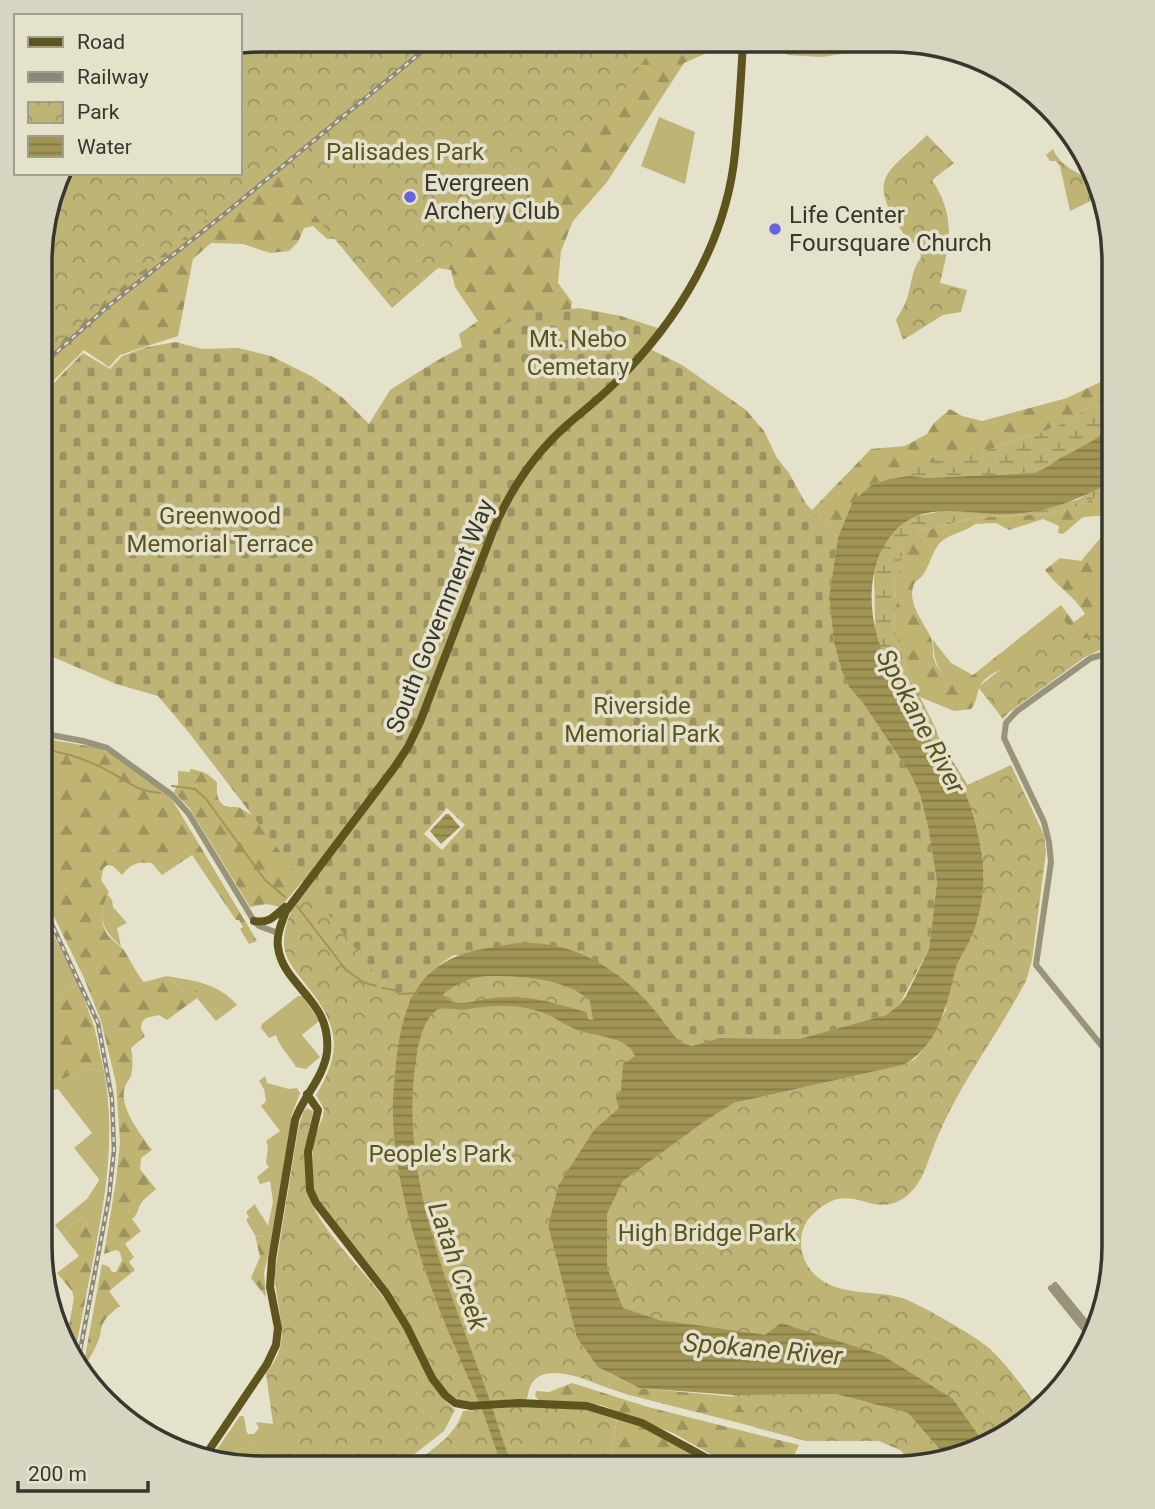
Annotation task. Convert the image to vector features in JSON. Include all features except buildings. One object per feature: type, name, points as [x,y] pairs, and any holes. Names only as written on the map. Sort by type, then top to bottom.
[{"type":"main road","name":"South Government Way","points":[[278,933],[290,903],[408,747],[436,682],[505,502],[525,472],[553,439],[649,348],[691,289],[720,220],[735,154],[742,52]]},
{"type":"main road","points":[[254,920],[271,920],[290,903]]},
{"type":"main road","points":[[209,1449],[267,1364],[276,1345],[278,1328],[270,1287],[272,1259],[295,1120],[327,1054],[325,1025],[319,1009],[280,958],[278,933]]},
{"type":"main road","points":[[307,1094],[318,1110],[308,1152],[310,1190],[316,1203],[402,1317],[436,1384],[455,1403],[471,1406],[515,1403],[587,1405],[642,1423],[702,1456]]},
{"type":"street","points":[[1102,656],[1091,658],[1017,711],[1006,723],[1004,738],[1044,822],[1050,852],[1036,965],[1102,1046]]},
{"type":"street","points":[[52,735],[107,748],[173,795],[189,814],[254,920],[259,926],[278,933]]},
{"type":"street","points":[[1085,1329],[1053,1286],[1087,1324]]},
{"type":"green space","name":"Palisades Park","points":[[648,52],[619,98],[576,148],[392,308],[274,166],[103,302],[52,348],[54,235],[72,175],[242,175],[242,54]]},
{"type":"green space","name":"Palisades Park","points":[[707,52],[684,63],[607,182],[573,221],[561,251],[558,283],[572,302],[570,313],[465,360],[459,334],[478,321],[455,287],[451,270],[425,266],[352,238],[327,239],[313,226],[304,228],[298,242],[289,251],[270,253],[243,244],[211,243],[193,259],[178,336],[120,355],[109,367],[84,350],[52,382],[53,251],[235,175],[242,175],[242,54]]},
{"type":"green space","points":[[787,52],[853,52],[822,57],[787,55]]},
{"type":"green space","points":[[659,117],[695,132],[685,184],[641,166]]},
{"type":"green space","points":[[927,135],[954,163],[932,180],[945,206],[949,230],[940,283],[967,290],[961,312],[943,315],[903,340],[896,320],[906,301],[913,272],[921,258],[917,247],[903,233],[892,214],[885,199],[884,187],[892,168]]},
{"type":"green space","points":[[1053,149],[1066,166],[1084,177],[1092,200],[1070,211],[1060,166],[1056,161],[1050,161],[1046,155]]},
{"type":"green space","points":[[579,308],[621,316],[664,330],[650,349],[682,365],[746,410],[764,431],[777,458],[789,473],[806,504],[838,537],[829,597],[834,643],[842,672],[849,687],[863,703],[911,775],[920,795],[928,827],[937,882],[929,949],[899,1005],[886,1015],[799,1039],[719,1038],[692,1046],[680,1042],[641,995],[611,970],[454,955],[424,981],[413,996],[405,1015],[158,696],[116,684],[52,657],[52,385],[83,353],[110,369],[122,356],[147,347],[176,342],[202,349],[238,348],[271,356],[313,377],[343,398],[369,424],[390,390],[436,361],[513,320],[539,312]],"holes":[[[447,808],[465,825],[442,850],[424,834]]]},
{"type":"green space","points":[[1102,381],[1102,399],[1091,404],[1075,418],[852,503],[838,537],[812,510],[871,449],[905,446],[927,434],[934,423],[950,409],[962,416],[982,421],[1067,398]]},
{"type":"green space","points":[[1102,399],[1102,436],[1062,457],[1046,470],[1033,473],[926,478],[910,476],[889,479],[870,486],[914,465],[981,452],[1045,431],[1075,418],[1091,404]]},
{"type":"green space","points":[[1102,486],[1102,495],[1075,507],[1049,514],[972,518],[918,532],[903,548],[900,567],[893,584],[897,600],[893,624],[906,669],[940,741],[969,787],[980,823],[963,787],[930,738],[919,707],[893,674],[880,648],[875,630],[874,569],[885,542],[911,517],[948,510],[1010,514],[1077,500]]},
{"type":"green space","points":[[1102,495],[1102,516],[1083,517],[1063,534],[1058,533],[1059,526],[1043,519],[1009,530],[996,523],[975,524],[946,538],[938,545],[923,575],[914,583],[913,601],[932,640],[933,656],[940,671],[955,678],[973,675],[1061,605],[1074,622],[1085,614],[1045,570],[1060,558],[1081,561],[1102,536],[1102,635],[1018,661],[989,676],[981,684],[971,709],[954,711],[920,697],[906,669],[893,624],[897,600],[893,584],[900,567],[903,548],[909,539],[918,532],[973,518],[1049,514],[1075,507]]},
{"type":"green space","points":[[1064,620],[1079,640],[1102,633],[1102,649],[1085,657],[1003,719],[978,687]]},
{"type":"green space","points":[[933,640],[951,663],[973,675],[954,679],[942,673],[935,659]]},
{"type":"green space","points":[[52,740],[99,748],[170,796],[257,941],[249,944],[240,929],[243,927],[239,920],[236,920],[192,855],[162,875],[152,863],[135,864],[122,875],[113,866],[107,865],[103,869],[101,880],[109,892],[102,918],[107,934],[123,949],[144,982],[167,976],[185,992],[196,989],[198,993],[197,998],[167,1020],[159,1015],[146,1018],[141,1029],[145,1036],[131,1048],[132,1073],[125,1087],[124,1098],[133,1122],[152,1150],[141,1158],[140,1169],[156,1189],[142,1203],[132,1219],[141,1231],[125,1244],[134,1257],[129,1262],[135,1270],[109,1291],[120,1306],[103,1323],[98,1342],[88,1362],[85,1358],[102,1264],[116,1272],[122,1260],[120,1252],[116,1250],[104,1254],[120,1142],[116,1083],[101,1021],[84,978],[52,913]]},
{"type":"green space","name":"High Bridge Park","points":[[1011,765],[1044,835],[1046,852],[1032,960],[1026,981],[946,1118],[921,1178],[911,1192],[892,1204],[880,1205],[838,1199],[826,1204],[806,1222],[801,1248],[807,1265],[820,1279],[839,1288],[910,1301],[973,1336],[1002,1361],[1034,1402],[1009,1421],[980,1437],[953,1399],[765,1336],[660,1320],[622,1308],[607,1267],[607,1214],[623,1181],[704,1122],[734,1103],[903,1065],[915,1059],[924,1049],[946,1010],[946,999],[957,962],[971,939],[978,917],[984,874],[982,851],[963,787]]},
{"type":"green space","points":[[190,769],[211,777],[217,783],[218,797],[222,804],[251,814],[287,846],[310,872],[281,907],[266,904],[250,907],[190,809],[174,792],[178,784],[178,771],[190,772]]},
{"type":"green space","name":"People's Park","points":[[305,883],[414,1025],[421,995],[546,949],[674,1061],[558,1186],[548,1226],[577,1338],[598,1366],[611,1374],[608,1388],[558,1373],[539,1377],[532,1383],[527,1399],[472,1403],[457,1399],[440,1384],[408,1323],[323,1212],[312,1190],[313,1140],[324,1109],[316,1095],[331,1063],[333,1036],[324,1010],[291,964],[284,944],[288,920]]},
{"type":"green space","points":[[108,895],[113,907],[127,923],[117,928],[121,946],[103,923],[102,910]]},
{"type":"green space","points":[[52,932],[78,983],[52,1005]]},
{"type":"green space","points":[[167,976],[214,987],[237,1005],[216,1021],[197,998],[198,993],[185,992]]},
{"type":"green space","points":[[78,983],[94,1026],[104,1071],[84,1069],[63,1079],[52,1078],[52,1005]]},
{"type":"green space","points":[[298,996],[303,996],[319,1021],[302,1035],[320,1057],[306,1069],[296,1067],[276,1035],[269,1038],[261,1028],[262,1024]]},
{"type":"green space","points":[[84,1069],[104,1071],[109,1137],[106,1180],[96,1245],[83,1216],[61,1233],[55,1225],[87,1199],[99,1179],[74,1148],[92,1133],[58,1089],[52,1090],[52,1078],[63,1079]]},
{"type":"green space","points":[[265,1076],[267,1083],[289,1089],[297,1088],[300,1093],[292,1114],[270,1247],[262,1236],[255,1235],[246,1220],[249,1217],[246,1212],[255,1204],[268,1226],[273,1202],[270,1181],[260,1184],[257,1177],[269,1167],[266,1163],[266,1141],[280,1131],[261,1106],[266,1101],[259,1081]]},
{"type":"green space","points":[[307,1108],[313,1111],[305,1161],[306,1182],[320,1219],[391,1309],[447,1402],[455,1410],[444,1431],[412,1456],[287,1456],[286,1446],[273,1424],[266,1373],[275,1360],[282,1336],[275,1271],[299,1124]]},
{"type":"green space","points":[[83,1216],[96,1245],[77,1344],[69,1326],[74,1298],[72,1291],[57,1273],[79,1256],[61,1233]]},
{"type":"green space","points":[[255,1235],[265,1237],[270,1247],[264,1273],[266,1297],[251,1278],[260,1257]]},
{"type":"green space","points":[[611,1374],[639,1388],[908,1413],[939,1450],[905,1456],[900,1450],[879,1441],[806,1440],[608,1388]]},
{"type":"green space","points":[[572,1383],[648,1407],[799,1445],[794,1456],[714,1456],[673,1433],[601,1405],[539,1400],[535,1396],[536,1391],[549,1392]]},
{"type":"green space","points":[[836,1394],[908,1413],[939,1450],[907,1455],[899,1447],[885,1441],[806,1441],[754,1427],[733,1395]]},
{"type":"green space","points":[[529,1406],[591,1410],[617,1418],[610,1456],[423,1456],[448,1436],[463,1411]]},
{"type":"green space","points":[[240,1416],[243,1416],[248,1434],[254,1434],[259,1428],[256,1422],[273,1424],[289,1447],[290,1456],[255,1456],[256,1442],[230,1454],[216,1451]]},
{"type":"green space","points":[[617,1418],[646,1427],[699,1456],[610,1456]]},
{"type":"green space","points":[[256,1442],[261,1446],[260,1456],[230,1454]]},
{"type":"water","name":"Spokane River","points":[[1102,434],[1102,486],[1065,503],[1024,513],[949,511],[919,515],[894,532],[883,547],[876,564],[873,619],[884,655],[898,680],[918,705],[931,740],[963,788],[974,818],[983,860],[978,917],[971,938],[956,966],[944,1011],[932,1037],[915,1057],[903,1065],[734,1103],[623,1181],[607,1214],[607,1267],[623,1308],[660,1320],[765,1335],[781,1323],[882,1355],[953,1399],[980,1437],[940,1450],[908,1413],[836,1394],[733,1395],[639,1388],[598,1367],[577,1338],[548,1226],[558,1186],[594,1130],[619,1108],[616,1098],[621,1091],[623,1064],[635,1056],[631,1049],[617,1040],[582,1032],[532,1009],[505,1006],[447,1008],[433,1013],[421,1036],[413,1096],[414,1139],[419,1181],[441,1265],[508,1456],[499,1456],[433,1293],[401,1186],[393,1096],[399,1039],[411,999],[421,983],[450,959],[470,952],[526,943],[563,948],[606,967],[643,997],[680,1042],[692,1046],[719,1038],[799,1039],[886,1015],[899,1005],[929,949],[937,882],[928,827],[920,795],[911,775],[863,703],[849,687],[842,672],[834,643],[829,597],[838,537],[852,503],[870,486],[889,479],[910,476],[926,478],[1033,473]],"holes":[[[501,976],[556,983],[580,993],[590,1001],[593,1020],[588,1019],[586,1012],[541,1000],[506,997],[459,1003],[452,1002],[443,994],[470,979]]]},
{"type":"water","points":[[446,814],[460,827],[441,844],[430,831]]},
{"type":"waterway","points":[[52,751],[85,760],[138,788],[160,793]]},
{"type":"waterway","points":[[172,786],[195,789],[206,799],[265,880],[285,897]]},
{"type":"waterway","points":[[297,906],[346,970],[363,982],[376,986]]},
{"type":"waterway","points":[[382,988],[395,990],[399,994],[417,993]]},
{"type":"railway","points":[[52,356],[107,307],[421,53]]},
{"type":"railway","points":[[52,925],[98,1023],[112,1099],[114,1150],[109,1197],[80,1350]]},
{"type":"place","name":"Evergreen Archery Club","points":[[410,197]]},
{"type":"place","name":"Life Center Foursquare Church","points":[[775,229]]},
{"type":"park label","name":"Mt. Nebo Cemetary","points":[[578,353]]},
{"type":"park label","name":"Greenwood Memorial Terrace","points":[[220,530]]},
{"type":"park label","name":"Riverside Memorial Park","points":[[642,720]]},
{"type":"water label","name":"Latah Creek","points":[[458,1266]]}]
